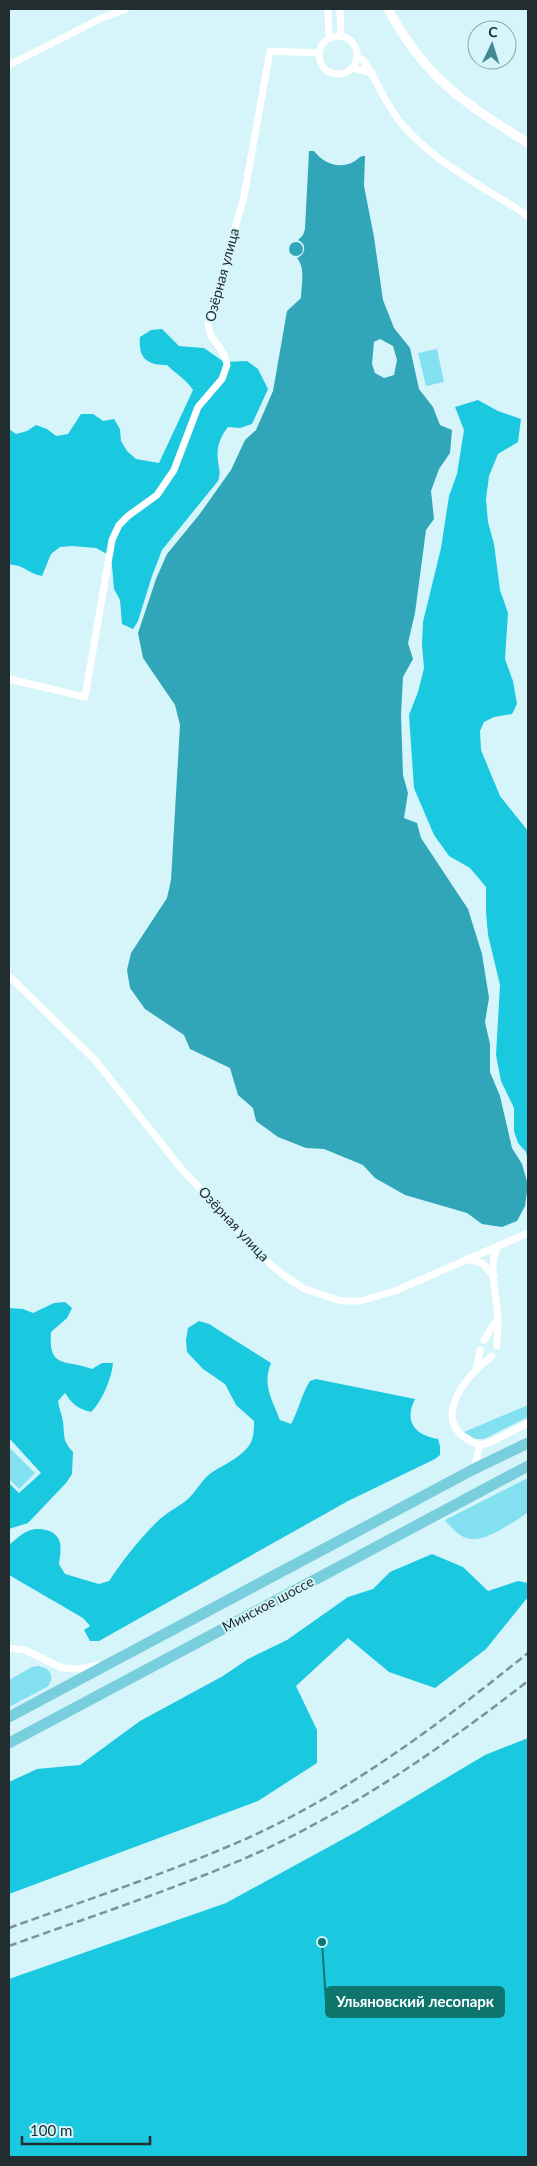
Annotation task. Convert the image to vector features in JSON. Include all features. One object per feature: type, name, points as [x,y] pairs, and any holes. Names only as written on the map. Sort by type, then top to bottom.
[{"type":"highway","name":"Минское шоссе","points":[[9,1717],[108,1663],[281,1574],[474,1469],[528,1443]]},
{"type":"highway","name":"Минское шоссе","points":[[9,1743],[528,1466]]},
{"type":"street","points":[[9,65],[102,18],[126,9]]},
{"type":"street","points":[[328,9],[329,38]]},
{"type":"street","points":[[340,9],[342,36]]},
{"type":"street","points":[[388,9],[418,56],[441,82],[479,112],[528,143]]},
{"type":"street","points":[[342,36],[354,44],[358,58],[353,68],[340,75],[332,74],[322,65],[319,53],[324,42],[329,38],[342,36]]},
{"type":"street","name":"Озёрная улица","points":[[9,680],[85,697],[112,540],[123,520],[156,495],[174,470],[198,408],[222,379],[227,365],[222,351],[211,339],[208,324],[244,196],[270,51],[319,53]]},
{"type":"street","points":[[358,58],[363,60],[372,73],[400,122],[415,138],[431,152],[528,216]]},
{"type":"street","points":[[353,68],[372,73]]},
{"type":"street","name":"Озёрная улица","points":[[9,976],[95,1060],[180,1166],[264,1258],[283,1275],[305,1289],[341,1301],[360,1301],[395,1290],[528,1233]]},
{"type":"street","points":[[497,1346],[498,1318],[494,1258],[498,1246]]},
{"type":"street","points":[[466,1259],[482,1263],[494,1276]]},
{"type":"street","points":[[484,1340],[498,1318]]},
{"type":"street","points":[[476,1368],[480,1350]]},
{"type":"street","points":[[492,1356],[476,1368],[465,1381],[455,1400],[452,1420],[459,1432],[470,1441],[480,1445],[491,1442],[528,1423]]},
{"type":"street","points":[[474,1469],[480,1445]]},
{"type":"street","points":[[9,1648],[25,1650],[62,1668],[78,1668],[108,1663]]},
{"type":"shaded area","points":[[309,151],[314,151],[327,162],[338,165],[349,164],[365,156],[364,186],[383,300],[394,328],[410,348],[419,389],[433,407],[440,425],[452,430],[450,453],[439,469],[431,491],[434,519],[426,530],[415,613],[408,643],[413,659],[403,677],[401,715],[403,775],[408,793],[404,818],[417,823],[421,838],[468,909],[482,954],[489,998],[485,1022],[490,1044],[490,1072],[500,1096],[512,1148],[522,1164],[528,1185],[525,1206],[517,1221],[502,1227],[482,1224],[467,1213],[405,1195],[375,1178],[363,1165],[324,1149],[306,1148],[278,1137],[256,1121],[253,1108],[238,1095],[230,1068],[190,1049],[184,1035],[145,1009],[130,988],[127,970],[131,953],[167,898],[171,880],[180,725],[175,705],[143,658],[138,633],[156,579],[167,554],[199,515],[231,470],[245,440],[256,430],[273,391],[287,311],[301,298],[302,272],[297,258],[304,252],[304,246],[298,240],[303,235],[305,229]],"holes":[[[380,339],[393,346],[397,360],[394,375],[384,378],[375,373],[372,364],[374,342]]]},
{"type":"shaded area","points":[[293,242],[299,242],[303,249],[299,256],[293,256],[289,252],[289,246]]},
{"type":"shaded area","points":[[162,329],[179,346],[204,348],[224,362],[247,361],[258,369],[268,389],[252,424],[240,428],[228,427],[223,435],[219,443],[218,452],[220,473],[218,481],[162,550],[138,621],[133,629],[122,624],[120,600],[114,589],[112,565],[107,554],[96,548],[60,547],[51,554],[42,576],[17,566],[9,565],[9,429],[16,434],[27,431],[36,425],[47,429],[56,436],[68,434],[81,414],[93,414],[103,421],[114,419],[120,429],[121,441],[127,451],[136,459],[159,463],[193,390],[167,365],[149,362],[142,355],[140,337],[151,330]]},
{"type":"shaded area","points":[[437,349],[444,382],[426,386],[418,353]]},
{"type":"shaded area","points":[[478,400],[498,411],[521,419],[518,442],[498,454],[489,476],[486,499],[488,522],[494,544],[500,590],[508,613],[505,659],[513,681],[517,704],[512,714],[494,717],[484,722],[480,731],[481,750],[500,796],[528,831],[528,1161],[526,1152],[518,1143],[514,1131],[514,1108],[501,1081],[496,1055],[500,985],[488,935],[486,887],[470,868],[449,856],[434,835],[414,788],[409,715],[418,692],[424,668],[423,622],[441,548],[449,496],[457,474],[464,430],[455,407]]},
{"type":"shaded area","points":[[65,1302],[72,1308],[67,1318],[51,1332],[52,1352],[61,1361],[92,1369],[102,1363],[113,1363],[111,1375],[103,1396],[91,1412],[76,1406],[65,1393],[58,1401],[63,1419],[65,1438],[73,1452],[72,1474],[66,1483],[28,1523],[9,1529],[9,1483],[19,1493],[41,1473],[9,1438],[9,1308],[23,1309],[33,1313],[54,1303]]},
{"type":"shaded area","points":[[199,1321],[209,1324],[271,1363],[267,1378],[269,1392],[280,1420],[291,1424],[307,1386],[310,1381],[316,1379],[415,1399],[411,1414],[413,1426],[423,1434],[438,1439],[440,1455],[348,1501],[99,1641],[90,1641],[84,1630],[90,1626],[83,1618],[9,1575],[9,1545],[20,1535],[28,1531],[41,1529],[50,1531],[59,1540],[61,1549],[59,1564],[65,1574],[99,1584],[109,1581],[146,1533],[160,1519],[188,1499],[211,1473],[235,1458],[248,1447],[253,1438],[254,1421],[236,1405],[225,1384],[203,1369],[187,1352],[188,1328]]},
{"type":"shaded area","points":[[528,1405],[528,1417],[484,1439],[475,1439],[464,1432]]},
{"type":"shaded area","points":[[9,1447],[35,1473],[19,1489],[9,1479]]},
{"type":"shaded area","points":[[528,1478],[528,1512],[493,1534],[478,1539],[465,1538],[445,1520]]},
{"type":"shaded area","points":[[432,1554],[463,1567],[488,1591],[518,1581],[528,1583],[528,1597],[486,1649],[435,1688],[389,1672],[348,1638],[296,1686],[317,1730],[317,1763],[258,1801],[9,1894],[9,1782],[37,1769],[80,1765],[140,1721],[223,1676],[248,1659],[287,1640],[348,1597],[373,1589],[390,1572]]},
{"type":"shaded area","points":[[39,1666],[47,1669],[51,1674],[51,1680],[47,1687],[9,1707],[9,1680],[32,1667]]},
{"type":"shaded area","points":[[528,1738],[528,2157],[9,2157],[9,1979],[226,1903],[356,1832],[485,1755]]},
{"type":"railway","points":[[9,1928],[190,1862],[287,1819],[324,1799],[395,1754],[528,1653]]},
{"type":"railway","points":[[9,1946],[196,1879],[257,1853],[293,1835],[363,1796],[431,1753],[528,1681]]},
{"type":"place","name":"Ульяновский лесопарк","points":[[322,1942]]}]
